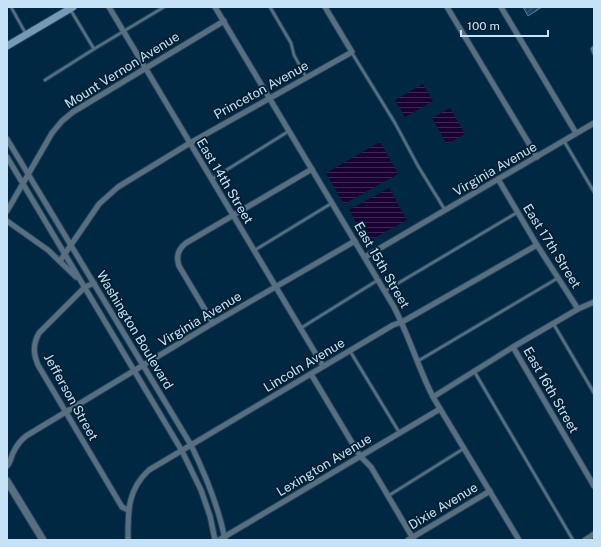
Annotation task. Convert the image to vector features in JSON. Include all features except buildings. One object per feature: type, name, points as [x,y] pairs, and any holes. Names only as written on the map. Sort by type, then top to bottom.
[{"type":"main road","points":[[7,46],[71,8]]},
{"type":"street","name":"East 14th Street","points":[[109,7],[323,366]]},
{"type":"street","name":"East 15th Street","points":[[215,7],[385,291],[402,322],[433,397],[519,540]]},
{"type":"street","points":[[325,7],[352,52]]},
{"type":"street","points":[[448,7],[537,157]]},
{"type":"street","points":[[501,7],[576,133]]},
{"type":"street","name":"Mount Vernon Avenue","points":[[7,211],[52,133],[62,121],[73,112],[224,21]]},
{"type":"street","name":"Princeton Avenue","points":[[60,261],[99,204],[109,194],[131,178],[352,52]]},
{"type":"street","name":"Virginia Avenue","points":[[365,258],[594,123]]},
{"type":"street","name":"Washington Boulevard","points":[[7,140],[191,445],[206,476],[217,505],[225,539]]},
{"type":"street","name":"Washington Boulevard","points":[[7,157],[182,451],[201,490],[210,516],[215,540]]},
{"type":"street","points":[[213,323],[179,266],[179,249],[186,243],[312,169]]},
{"type":"street","name":"East 17th Street","points":[[498,179],[537,245],[578,309],[594,302]]},
{"type":"street","points":[[7,222],[48,250],[85,287]]},
{"type":"street","name":"Virginia Avenue","points":[[7,466],[10,463],[16,447],[26,436],[213,323],[355,241]]},
{"type":"street","name":"Lincoln Avenue","points":[[128,540],[128,510],[136,485],[149,470],[393,325],[402,322],[537,245]]},
{"type":"street","name":"Jefferson Street","points":[[94,283],[85,287],[39,333],[35,340],[35,357],[65,412],[122,507],[128,510]]},
{"type":"street","points":[[433,397],[513,347],[578,309]]},
{"type":"street","name":"East 16th Street","points":[[513,347],[594,486]]},
{"type":"street","points":[[311,374],[360,456],[370,467],[388,496],[411,539]]},
{"type":"street","name":"Lexington Avenue","points":[[219,540],[225,539],[440,409]]},
{"type":"street","points":[[7,481],[43,540]]},
{"type":"street","name":"Dixie Avenue","points":[[411,539],[490,491]]},
{"type":"street","points":[[585,540],[594,534]]},
{"type":"lane","points":[[11,7],[27,35]]},
{"type":"lane","points":[[45,80],[164,7]]},
{"type":"lane","points":[[270,7],[291,43],[294,55],[306,78]]},
{"type":"lane","points":[[71,8],[94,49]]},
{"type":"lane","points":[[594,47],[592,49],[594,54]]},
{"type":"lane","points":[[352,52],[395,123],[418,166],[446,210]]},
{"type":"lane","points":[[211,179],[290,131]]},
{"type":"lane","points":[[564,141],[594,192]]},
{"type":"lane","points":[[254,251],[333,203]]},
{"type":"lane","points":[[385,291],[518,212]]},
{"type":"lane","points":[[418,362],[558,278]]},
{"type":"lane","points":[[300,328],[378,280]]},
{"type":"lane","points":[[553,323],[594,393]]},
{"type":"lane","points":[[350,350],[399,433]]},
{"type":"lane","points":[[474,371],[573,540]]},
{"type":"lane","points":[[388,496],[464,448]]},
{"type":"shaded area","points":[[423,84],[433,101],[405,117],[395,100]]},
{"type":"shaded area","points":[[450,108],[465,134],[447,144],[432,118]]},
{"type":"shaded area","points":[[380,142],[398,174],[344,204],[326,173]]},
{"type":"shaded area","points":[[389,188],[407,220],[367,242],[349,210]]}]
